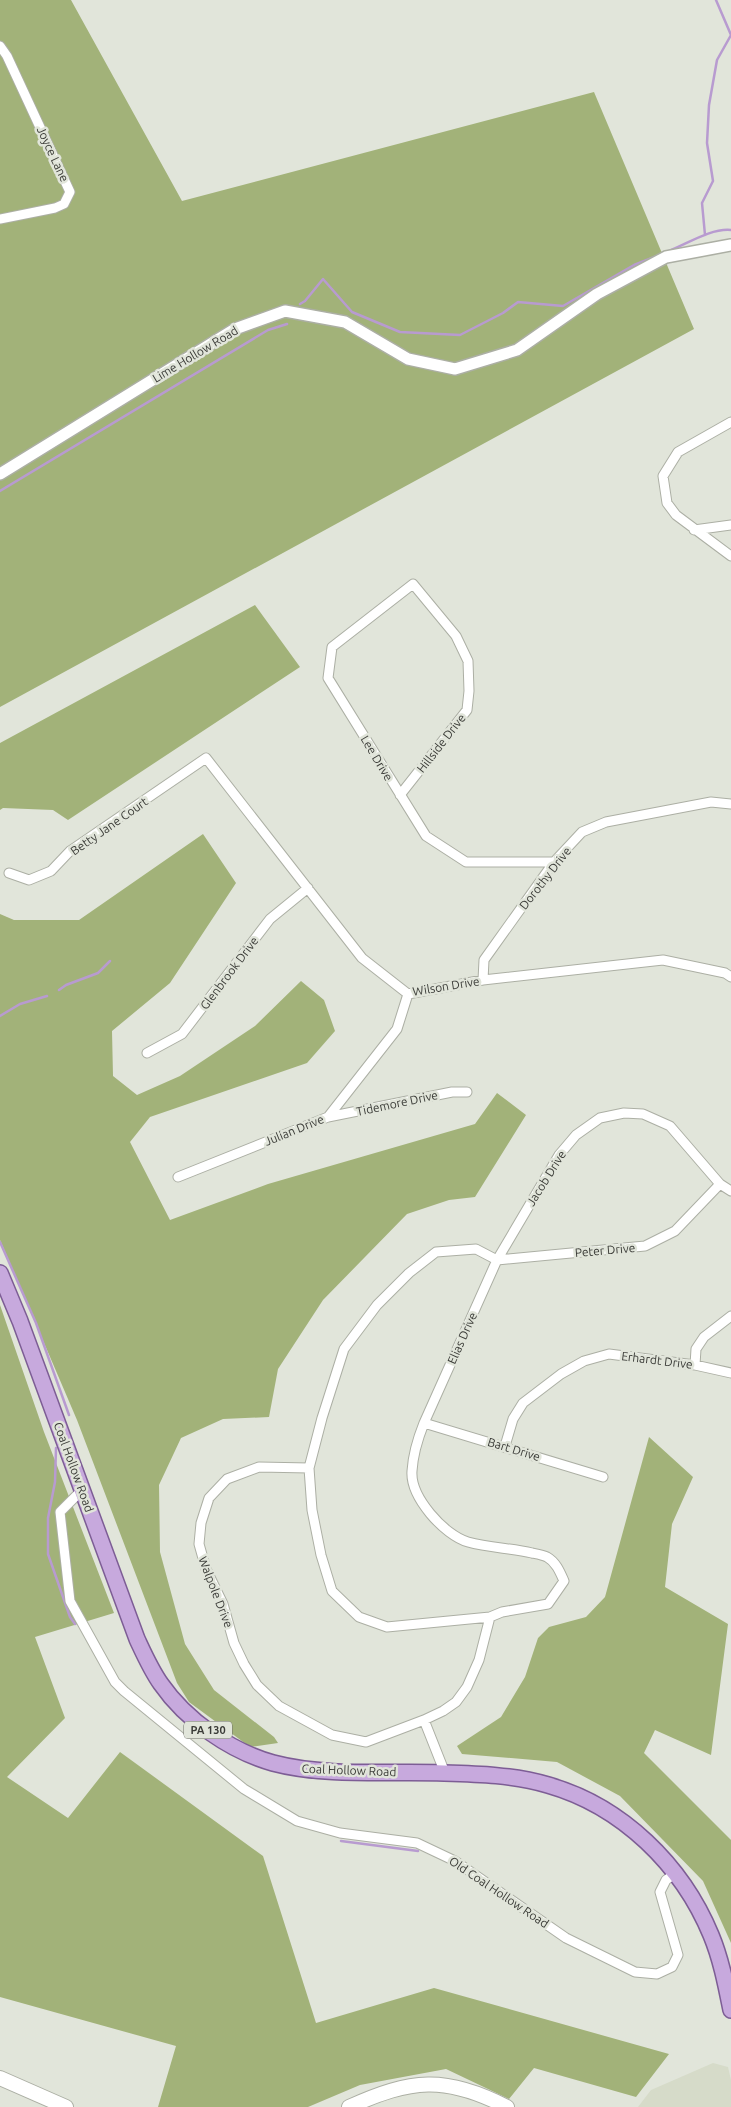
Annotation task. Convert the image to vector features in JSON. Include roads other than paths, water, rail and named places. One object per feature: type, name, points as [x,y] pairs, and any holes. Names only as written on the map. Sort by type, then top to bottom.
[{"type":"main road","name":"Coal Hollow Road","points":[[0,1273],[20,1321],[126,1610],[147,1661],[160,1683],[189,1716],[210,1732],[250,1755],[292,1767],[339,1771],[445,1773],[514,1778],[549,1785],[590,1802],[633,1830],[651,1845],[676,1873]]},
{"type":"main road","name":"PA 130","points":[[676,1873],[697,1906],[711,1936],[720,1960],[731,2010]]},
{"type":"main road","points":[[0,2078],[66,2107]]},
{"type":"main road","points":[[349,2107],[396,2088],[426,2084],[449,2085],[467,2089],[507,2107]]},
{"type":"street","name":"Joyce Lane","points":[[0,46],[7,56],[70,192],[64,204],[55,208],[0,220]]},
{"type":"street","name":"Lime Hollow Road","points":[[0,474],[235,329],[285,311],[345,322],[408,359],[455,369],[517,350],[597,294],[666,257],[731,244]]},
{"type":"street","points":[[731,422],[678,452],[663,476],[667,503],[676,515],[731,556]]},
{"type":"street","points":[[694,530],[731,525]]},
{"type":"street","name":"Lee Drive","points":[[413,584],[332,647],[328,678],[426,836],[466,862],[554,862]]},
{"type":"street","name":"Hillside Drive","points":[[400,795],[467,710],[469,691],[468,661],[456,636],[413,584]]},
{"type":"street","name":"Betty Jane Court","points":[[9,873],[29,880],[51,871],[70,851],[206,758]]},
{"type":"street","name":"Wilson Drive","points":[[206,758],[362,958],[408,994],[483,980],[663,960],[725,972],[731,977]]},
{"type":"street","name":"Dorothy Drive","points":[[483,980],[484,960],[554,862],[582,832],[606,822],[711,802],[731,804]]},
{"type":"street","name":"Glenbrook Drive","points":[[147,1053],[182,1034],[270,918],[308,888]]},
{"type":"street","name":"Julian Drive","points":[[178,1177],[328,1117],[397,1029],[408,994]]},
{"type":"street","name":"Tidemore Drive","points":[[328,1117],[452,1092],[466,1092]]},
{"type":"street","name":"Jacob Drive","points":[[497,1260],[559,1155],[576,1135],[600,1118],[624,1113],[643,1114],[670,1126],[720,1184],[731,1191]]},
{"type":"street","name":"Peter Drive","points":[[497,1260],[646,1246],[675,1231],[720,1184]]},
{"type":"street","name":"Elias Drive","points":[[476,1249],[497,1260],[424,1423],[416,1444],[411,1473],[417,1495],[431,1515],[445,1528],[467,1542],[547,1557],[559,1568],[564,1581],[548,1604],[502,1612],[490,1617],[388,1627],[360,1617],[332,1591],[321,1555],[312,1510],[309,1468],[322,1418],[344,1349],[378,1304],[409,1274],[436,1252],[476,1249]]},
{"type":"street","points":[[695,1365],[696,1349],[704,1337],[731,1316]]},
{"type":"street","name":"Erhardt Drive","points":[[505,1446],[513,1420],[524,1403],[560,1374],[584,1361],[609,1354],[695,1365],[731,1373]]},
{"type":"street","name":"Bart Drive","points":[[424,1423],[603,1477]]},
{"type":"street","name":"Walpole Drive","points":[[309,1468],[259,1467],[228,1479],[209,1498],[201,1523],[199,1544],[206,1569],[223,1604],[234,1643],[257,1685],[279,1706],[332,1735],[366,1742],[424,1720],[456,1702],[467,1687],[479,1660],[490,1617]]},
{"type":"street","name":"Old Coal Hollow Road","points":[[82,1489],[60,1512],[70,1601],[116,1683],[244,1789],[297,1821],[340,1833],[417,1843],[455,1861],[566,1938],[635,1972],[657,1974],[672,1967],[678,1955],[660,1892],[666,1880],[676,1873]]},
{"type":"street","points":[[424,1720],[445,1773]]},
{"type":"waterway","points":[[705,235],[702,203],[713,181],[707,143],[709,105],[717,60],[731,35],[716,0]]},
{"type":"waterway","points":[[669,251],[715,231],[731,230]]},
{"type":"waterway","points":[[300,304],[305,301],[323,279],[352,312],[400,332],[460,335],[503,313],[518,302],[563,306],[634,265],[657,256]]},
{"type":"waterway","points":[[0,491],[268,330],[287,324]]},
{"type":"waterway","points":[[59,990],[66,985],[98,973],[110,961]]},
{"type":"waterway","points":[[0,1016],[20,1004],[47,996]]},
{"type":"waterway","points":[[0,1242],[36,1323],[69,1415]]},
{"type":"waterway","points":[[56,1448],[55,1482],[48,1518],[48,1554],[70,1617],[75,1624]]},
{"type":"waterway","points":[[341,1841],[418,1851]]}]
